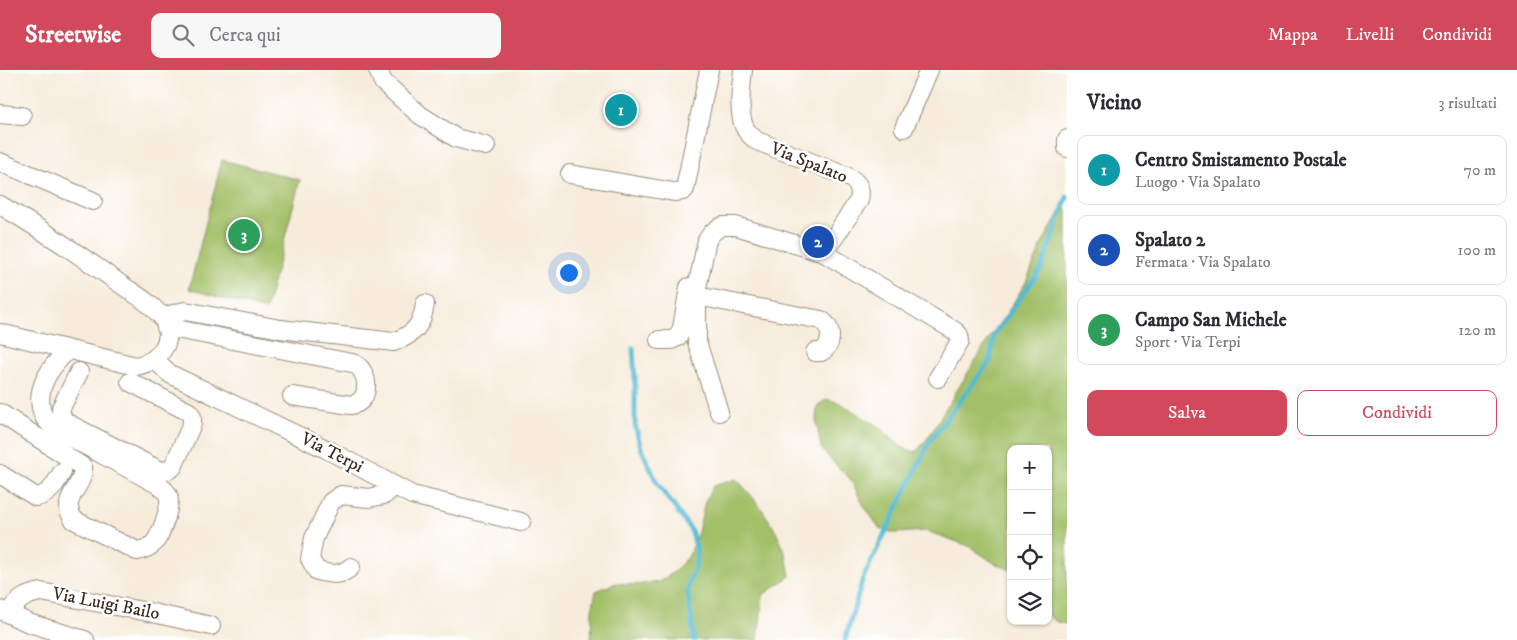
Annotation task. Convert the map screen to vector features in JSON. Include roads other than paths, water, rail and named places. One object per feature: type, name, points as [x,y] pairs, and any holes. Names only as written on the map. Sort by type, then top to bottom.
[{"type":"street","points":[[378,70],[383,82],[420,115],[456,138],[486,146]]},
{"type":"street","points":[[570,174],[674,192],[685,189],[709,70]]},
{"type":"street","name":"Via Spalato","points":[[743,70],[741,116],[745,129],[750,136],[757,142],[846,176],[854,180],[858,185],[859,200],[824,253]]},
{"type":"street","points":[[904,128],[929,70]]},
{"type":"street","points":[[0,114],[22,116]]},
{"type":"street","points":[[1067,139],[1067,148]]},
{"type":"street","points":[[0,162],[93,201]]},
{"type":"street","points":[[0,205],[90,262],[151,306],[164,322],[167,338],[165,348],[154,359],[136,366],[0,333]]},
{"type":"street","points":[[719,412],[697,342],[697,288],[707,240],[712,233],[723,226],[736,226],[824,253],[955,331],[959,335],[960,341],[938,378]]},
{"type":"street","points":[[659,340],[671,340],[678,337],[682,328],[692,262],[705,253]]},
{"type":"street","points":[[697,296],[821,320],[827,324],[830,331],[828,346],[821,352],[815,352]]},
{"type":"street","points":[[164,322],[185,311],[280,329],[394,342],[414,331],[420,322],[425,304]]},
{"type":"street","points":[[164,322],[357,364],[364,375],[366,389],[361,402],[356,405],[292,396]]},
{"type":"street","points":[[68,350],[54,363],[43,381],[40,401],[43,416],[55,429],[114,454],[161,470],[168,470],[173,467],[192,424],[192,417],[189,412],[130,382]]},
{"type":"street","name":"Via Terpi","points":[[154,359],[170,374],[326,449],[412,495],[521,522]]},
{"type":"street","points":[[0,413],[64,465],[83,467],[84,473],[68,505],[74,520],[137,551],[144,550],[155,542],[168,514],[170,505],[168,496],[164,489],[65,422],[61,415],[61,408],[79,372]]},
{"type":"street","points":[[0,474],[36,497],[49,492],[64,465]]},
{"type":"street","points":[[351,567],[344,573],[333,574],[317,571],[310,559],[314,538],[331,502],[341,495],[369,498],[384,495],[395,486]]},
{"type":"street","name":"Via Luigi Bailo","points":[[85,640],[29,623],[4,611],[33,593],[41,592],[211,626]]},
{"type":"waterway","points":[[845,640],[863,578],[930,441],[990,361],[994,335],[1041,269],[1067,197]]},
{"type":"waterway","points":[[633,348],[635,425],[641,448],[657,483],[691,530],[697,550],[695,569],[689,582],[688,593],[694,640]]},
{"type":"place","name":"Centro Smistamento Postale","points":[[621,110]]},
{"type":"place","name":"Campo San Michele","points":[[244,235]]},
{"type":"place","name":"Spalato 2","points":[[818,242]]}]
